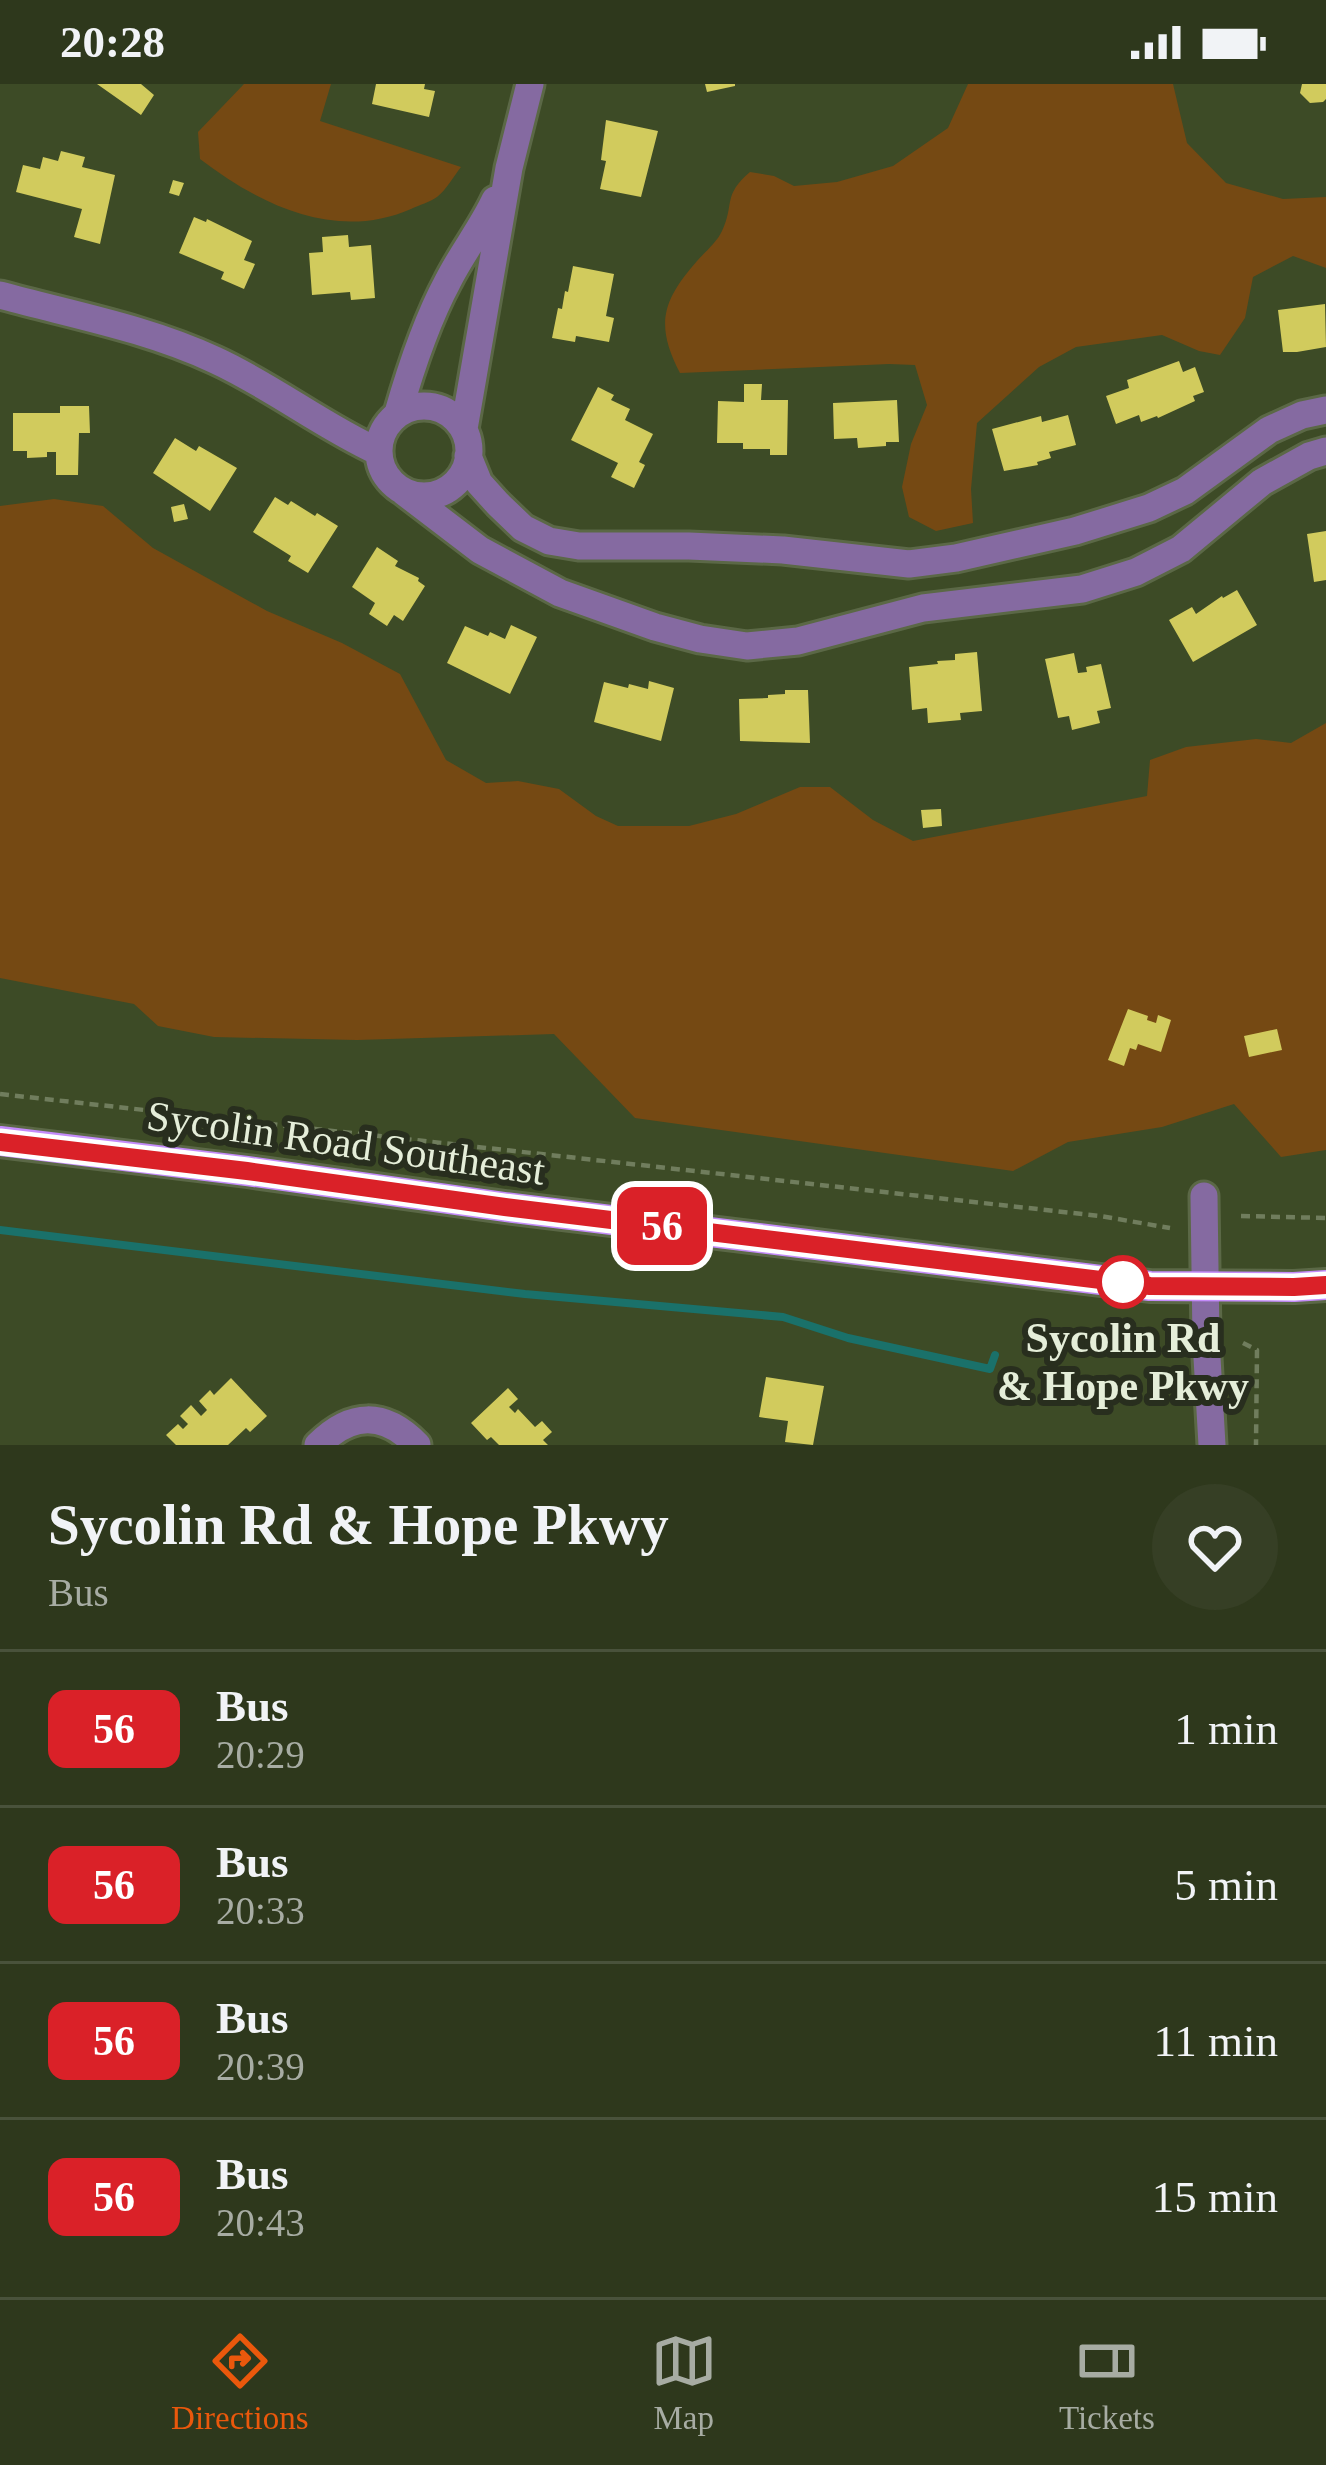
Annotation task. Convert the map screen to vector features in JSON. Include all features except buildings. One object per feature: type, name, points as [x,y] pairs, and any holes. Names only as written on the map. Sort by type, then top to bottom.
[{"type":"main road","name":"Sycolin Road Southeast","points":[[0,1142],[1150,1286],[1326,1285]]},
{"type":"street","points":[[404,492],[436,495],[460,477],[509,169],[530,84]]},
{"type":"street","points":[[509,169],[485,221],[447,282],[398,413],[386,425],[379,443],[383,471],[392,484],[480,550],[560,592],[655,627],[747,646],[798,641],[923,608],[1082,589],[1136,572],[1181,550],[1262,482],[1309,455],[1326,452]]},
{"type":"street","points":[[0,295],[141,330],[218,360],[379,452]]},
{"type":"street","points":[[398,413],[423,406],[454,417],[479,483],[523,528],[549,541],[783,550],[909,564],[1075,531],[1149,508],[1185,491],[1269,430],[1326,410]]},
{"type":"street","points":[[993,550],[1000,597]]},
{"type":"street","points":[[1204,1196],[1213,1445]]},
{"type":"street","points":[[318,1445],[346,1424],[365,1419],[403,1430],[418,1445]]},
{"type":"path","points":[[0,1094],[1100,1216],[1170,1228]]},
{"type":"path","points":[[1241,1216],[1326,1218]]},
{"type":"path","points":[[1243,1343],[1257,1350],[1256,1445]]},
{"type":"shaded area","points":[[244,84],[331,84],[320,121],[461,167],[437,197],[383,218],[327,220],[273,204],[200,159],[198,132]]},
{"type":"shaded area","points":[[968,84],[1173,84],[1187,143],[1226,183],[1283,199],[1326,197],[1326,268],[1293,256],[1253,277],[1245,318],[1220,355],[1162,335],[1076,347],[1039,367],[977,423],[973,523],[936,531],[909,517],[902,487],[911,444],[927,405],[915,365],[680,373],[665,327],[676,289],[720,235],[732,194],[750,172],[794,186],[837,182],[893,166],[948,128]]},
{"type":"shaded area","points":[[54,499],[103,506],[153,548],[267,611],[400,674],[446,760],[486,783],[518,781],[559,789],[618,826],[689,826],[736,814],[800,787],[830,787],[873,820],[913,841],[1147,796],[1150,760],[1186,747],[1256,739],[1291,743],[1326,723],[1326,1150],[1281,1157],[1234,1104],[1162,1127],[1068,1142],[1013,1171],[635,1118],[554,1034],[357,1040],[214,1037],[158,1026],[134,1004],[0,978],[0,506]]},
{"type":"waterway","points":[[0,1230],[525,1294],[783,1317],[848,1338],[990,1369],[995,1355]]},
{"type":"bus line","name":"56","points":[[0,1142],[1150,1286],[1326,1285]]},
{"type":"place","name":"Sycolin Rd & Hope Pkwy","points":[[1123,1282]]}]
